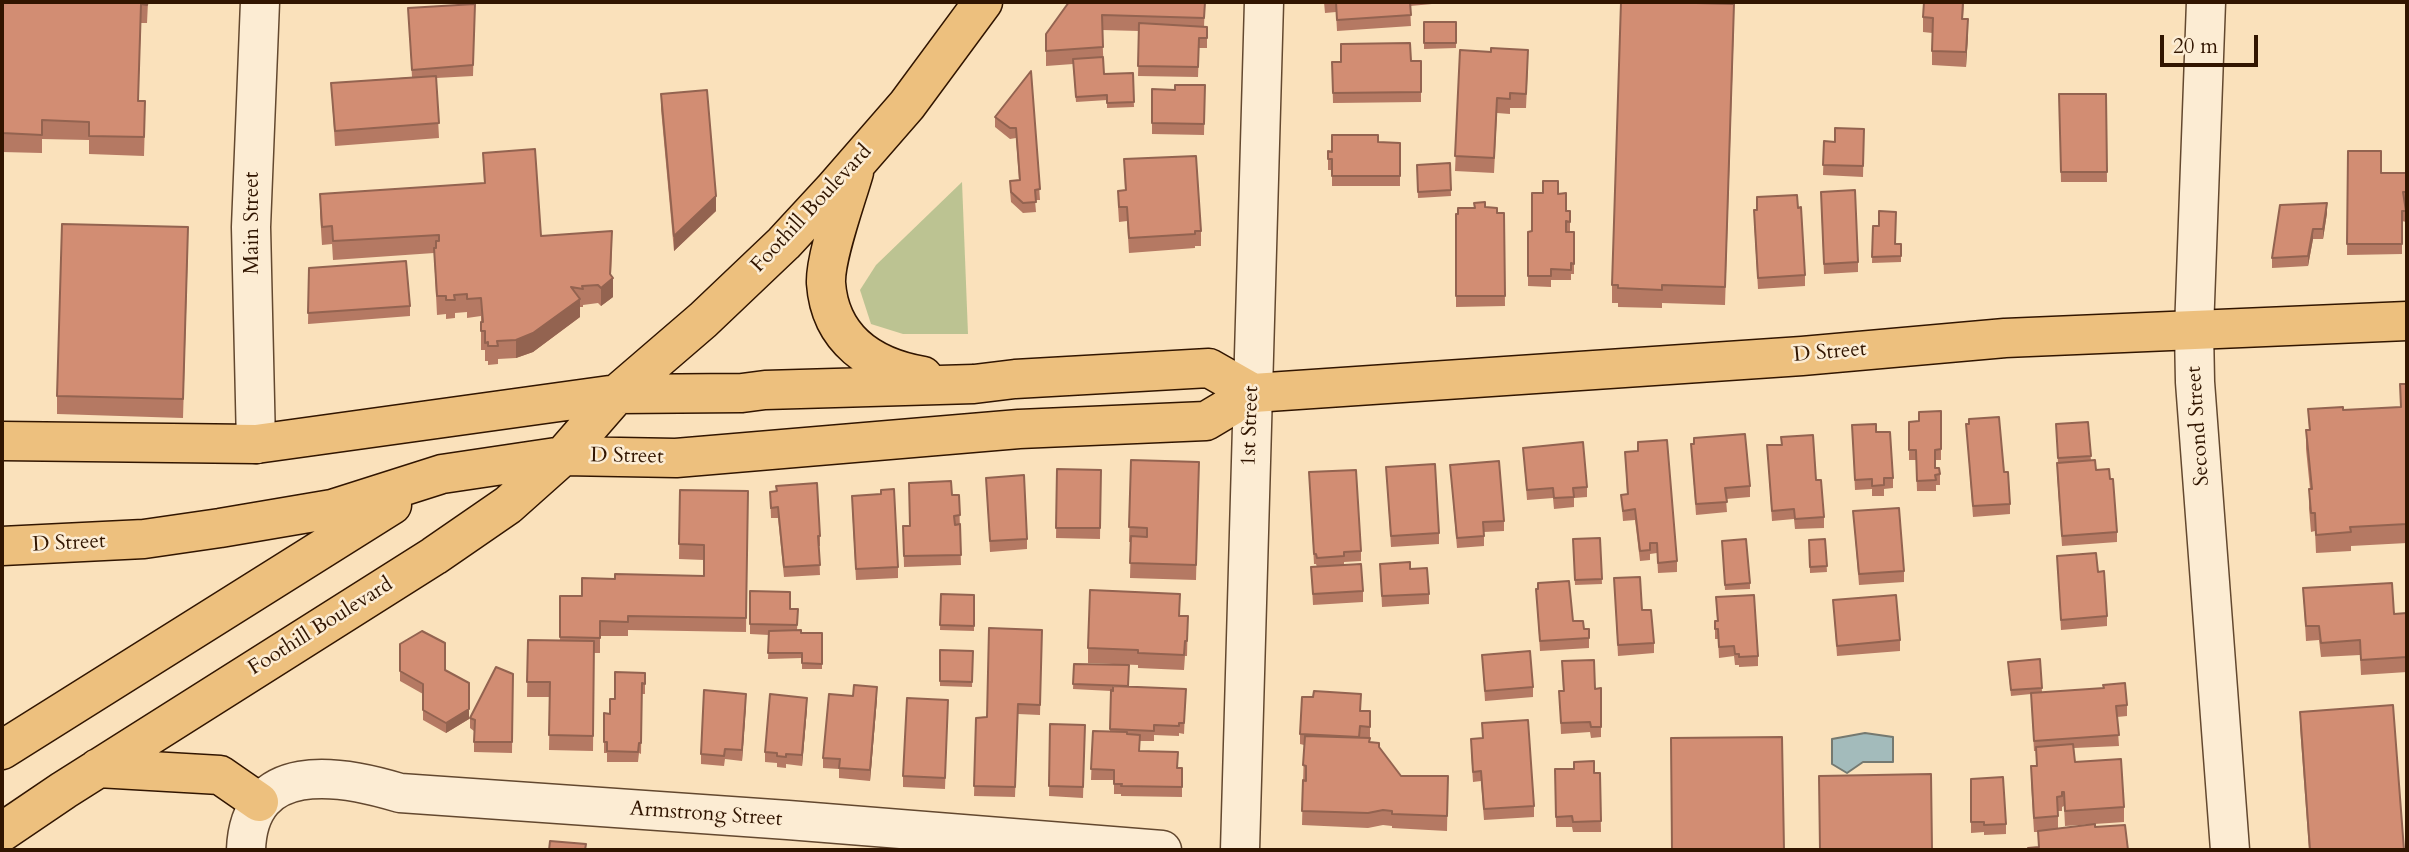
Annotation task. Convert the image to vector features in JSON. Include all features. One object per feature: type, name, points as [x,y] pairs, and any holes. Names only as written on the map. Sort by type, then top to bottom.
[{"type":"main road","name":"Foothill Boulevard","points":[[2,832],[98,768],[480,526],[508,505],[563,456],[617,394],[757,269],[857,164],[907,105],[983,2]]},
{"type":"main road","points":[[857,164],[827,273],[828,293],[838,328],[852,345],[898,371],[974,384]]},
{"type":"main road","name":"D Street","points":[[2,546],[133,540],[220,528],[332,509],[442,474],[563,456],[676,458],[1019,429],[1206,421],[1252,393],[1802,356],[2006,338],[2407,321]]},
{"type":"main road","points":[[2,441],[256,443],[617,394],[742,393],[765,390],[974,384],[1014,379],[1209,368],[1252,393]]},
{"type":"main road","name":"Foothill Boulevard","points":[[2,750],[442,474],[617,394]]},
{"type":"main road","points":[[98,768],[220,775],[258,802]]},
{"type":"street","name":"Main Street","points":[[256,443],[251,227],[260,2]]},
{"type":"street","name":"1st Street","points":[[1240,850],[1264,2]]},
{"type":"street","name":"Second Street","points":[[2206,2],[2194,330],[2195,382],[2230,850]]},
{"type":"street","name":"Armstrong Street","points":[[258,802],[278,787],[290,783],[328,779],[372,784],[400,793],[1162,850]]},
{"type":"street","points":[[246,850],[246,834],[258,802]]},
{"type":"green space","points":[[962,182],[968,334],[903,334],[871,324],[860,290],[876,265]]},
{"type":"water","points":[[1865,733],[1893,737],[1893,762],[1863,762],[1847,773],[1832,764],[1832,739]]},
{"type":"building","points":[[2,2],[148,2],[147,5],[141,4],[138,101],[145,101],[144,137],[89,136],[89,122],[42,120],[42,135],[2,133]]},
{"type":"building","points":[[1069,2],[1205,2],[1204,18],[1102,15],[1103,47],[1046,51],[1046,34]]},
{"type":"building","points":[[1336,2],[1410,2],[1411,15],[1337,20]]},
{"type":"building","points":[[1621,2],[1734,4],[1725,287],[1662,285],[1662,290],[1618,288],[1618,285],[1612,285]]},
{"type":"building","points":[[1924,2],[1963,2],[1962,19],[1968,19],[1966,52],[1932,51],[1933,18],[1923,17]]},
{"type":"building","points":[[475,4],[473,65],[412,70],[408,8]]},
{"type":"building","points":[[1424,22],[1456,22],[1456,43],[1424,43]]},
{"type":"building","points":[[1139,23],[1207,27],[1207,38],[1199,38],[1198,67],[1138,66]]},
{"type":"building","points":[[1410,43],[1411,61],[1421,61],[1421,92],[1333,93],[1332,62],[1341,62],[1341,44]]},
{"type":"building","points":[[1491,48],[1528,50],[1526,94],[1510,93],[1510,99],[1497,98],[1494,158],[1455,156],[1460,50],[1491,52]]},
{"type":"building","points":[[1103,57],[1104,74],[1133,73],[1134,102],[1107,103],[1107,95],[1076,97],[1073,59]]},
{"type":"building","points":[[1031,71],[1040,189],[1035,190],[1036,202],[1023,203],[1011,192],[1010,181],[1020,180],[1016,128],[1010,128],[995,117]]},
{"type":"building","points":[[436,76],[439,123],[335,131],[331,83]]},
{"type":"building","points":[[1175,85],[1205,85],[1204,124],[1152,123],[1152,89],[1175,90]]},
{"type":"building","points":[[707,90],[716,196],[674,236],[661,94]]},
{"type":"building","points":[[2059,94],[2106,94],[2107,172],[2061,172]]},
{"type":"building","points":[[1835,128],[1864,129],[1863,166],[1823,165],[1824,141],[1835,142]]},
{"type":"building","points":[[1332,135],[1378,135],[1378,142],[1400,143],[1400,176],[1332,176],[1332,159],[1328,159],[1328,151],[1332,152]]},
{"type":"building","points":[[535,149],[541,236],[612,231],[610,274],[613,278],[601,288],[598,285],[582,286],[583,289],[571,287],[580,299],[533,333],[516,340],[497,341],[498,346],[488,346],[488,342],[485,343],[485,331],[481,331],[481,298],[467,299],[467,294],[454,295],[455,300],[446,300],[446,296],[437,296],[434,248],[436,241],[439,241],[439,235],[333,241],[332,226],[322,227],[320,194],[485,183],[483,153]]},
{"type":"building","points":[[2348,151],[2381,151],[2381,173],[2407,173],[2407,192],[2403,192],[2406,211],[2402,211],[2402,244],[2347,244]]},
{"type":"building","points":[[1196,156],[1201,231],[1195,231],[1195,234],[1129,238],[1127,207],[1119,207],[1118,191],[1126,190],[1124,159]]},
{"type":"building","points":[[1450,163],[1451,190],[1418,192],[1417,165]]},
{"type":"building","points":[[1543,181],[1558,181],[1558,194],[1566,193],[1566,211],[1570,211],[1570,222],[1566,221],[1566,232],[1574,232],[1574,264],[1571,263],[1571,270],[1551,269],[1551,276],[1528,276],[1528,232],[1532,231],[1532,193],[1543,193]]},
{"type":"building","points":[[1855,190],[1858,262],[1824,264],[1821,192]]},
{"type":"building","points":[[1797,195],[1798,208],[1801,207],[1805,275],[1758,278],[1754,210],[1757,210],[1757,197]]},
{"type":"building","points":[[1485,202],[1485,207],[1497,208],[1497,213],[1504,213],[1505,296],[1456,296],[1456,214],[1458,208],[1475,208],[1474,203]]},
{"type":"building","points":[[2327,203],[2323,229],[2313,229],[2308,256],[2272,258],[2280,205]]},
{"type":"building","points":[[1879,211],[1896,212],[1895,244],[1901,244],[1901,256],[1872,257],[1873,226],[1879,226]]},
{"type":"building","points":[[62,224],[188,227],[183,399],[57,396]]},
{"type":"building","points":[[406,261],[410,306],[308,313],[309,268]]},
{"type":"building","points":[[2400,384],[2407,384],[2407,524],[2350,527],[2351,532],[2316,535],[2315,513],[2311,513],[2309,489],[2312,489],[2306,430],[2310,430],[2308,409],[2401,407]]},
{"type":"building","points":[[1941,411],[1941,449],[1935,450],[1935,468],[1939,468],[1940,474],[1935,475],[1936,480],[1917,481],[1916,450],[1909,450],[1909,422],[1919,421],[1919,412]]},
{"type":"building","points":[[1999,417],[2010,504],[1973,506],[1966,424],[1969,424],[1969,419]]},
{"type":"building","points":[[2088,422],[2091,456],[2058,458],[2056,424]]},
{"type":"building","points":[[1876,424],[1876,432],[1890,432],[1893,478],[1884,478],[1884,485],[1872,486],[1872,479],[1855,480],[1852,425]]},
{"type":"building","points":[[1745,434],[1750,486],[1725,488],[1727,502],[1696,504],[1691,444],[1694,444],[1694,438]]},
{"type":"building","points":[[1813,435],[1816,480],[1821,480],[1824,517],[1795,519],[1794,509],[1772,511],[1767,445],[1782,445],[1781,437]]},
{"type":"building","points":[[1667,440],[1677,561],[1658,563],[1657,543],[1650,543],[1650,550],[1640,551],[1635,509],[1623,511],[1621,495],[1628,494],[1625,452],[1638,451],[1638,442]]},
{"type":"building","points":[[1583,442],[1587,487],[1573,488],[1574,497],[1554,498],[1553,488],[1527,490],[1523,448]]},
{"type":"building","points":[[1131,460],[1199,462],[1196,565],[1130,563],[1131,536],[1147,537],[1147,528],[1129,527]]},
{"type":"building","points":[[2095,460],[2096,470],[2109,469],[2110,479],[2113,479],[2117,532],[2062,536],[2057,463]]},
{"type":"building","points":[[1499,461],[1504,521],[1483,522],[1484,536],[1457,538],[1450,465]]},
{"type":"building","points":[[1435,464],[1439,533],[1391,536],[1386,467]]},
{"type":"building","points":[[1057,469],[1101,470],[1100,528],[1056,528]]},
{"type":"building","points":[[1356,470],[1361,551],[1344,552],[1344,556],[1317,558],[1314,554],[1309,472]]},
{"type":"building","points":[[1024,475],[1027,539],[990,541],[986,478]]},
{"type":"building","points":[[951,481],[952,495],[959,495],[960,515],[954,516],[955,525],[960,524],[961,555],[904,556],[903,526],[910,526],[909,483]]},
{"type":"building","points":[[817,483],[820,565],[784,567],[778,507],[771,508],[770,492],[777,491],[776,486]]},
{"type":"building","points":[[894,489],[898,567],[856,569],[852,496],[881,494],[881,490]]},
{"type":"building","points":[[680,490],[748,491],[746,618],[628,616],[628,622],[600,621],[600,638],[560,637],[560,596],[582,596],[582,578],[615,579],[615,574],[704,576],[704,545],[679,544]]},
{"type":"building","points":[[1899,508],[1904,571],[1859,574],[1853,511]]},
{"type":"building","points":[[1600,538],[1602,579],[1575,580],[1573,539]]},
{"type":"building","points":[[1746,539],[1750,583],[1725,585],[1722,541]]},
{"type":"building","points":[[1825,539],[1827,566],[1810,567],[1809,540]]},
{"type":"building","points":[[2096,553],[2098,572],[2104,571],[2107,616],[2061,620],[2057,556]]},
{"type":"building","points":[[1410,562],[1410,569],[1427,568],[1429,594],[1382,596],[1380,564]]},
{"type":"building","points":[[1361,564],[1363,591],[1313,594],[1311,567]]},
{"type":"building","points":[[1640,577],[1642,610],[1651,610],[1654,643],[1618,645],[1614,578]]},
{"type":"building","points":[[1569,581],[1573,621],[1583,621],[1584,629],[1589,629],[1589,638],[1540,641],[1536,589],[1538,583]]},
{"type":"building","points":[[2392,583],[2394,614],[2407,613],[2407,657],[2361,660],[2360,640],[2321,643],[2319,626],[2306,626],[2303,588]]},
{"type":"building","points":[[1090,590],[1180,594],[1179,616],[1188,616],[1184,655],[1088,648]]},
{"type":"building","points":[[750,591],[790,592],[790,609],[798,609],[797,625],[750,624]]},
{"type":"building","points":[[941,594],[974,595],[974,626],[940,625]]},
{"type":"building","points":[[1754,595],[1758,656],[1739,657],[1739,654],[1735,654],[1734,646],[1719,647],[1718,629],[1715,629],[1715,621],[1718,621],[1716,597]]},
{"type":"building","points":[[1896,595],[1900,640],[1837,646],[1833,600]]},
{"type":"building","points":[[989,628],[1042,630],[1040,705],[1018,704],[1015,787],[974,786],[976,718],[987,717]]},
{"type":"building","points":[[801,630],[801,633],[822,633],[822,664],[802,663],[802,653],[768,653],[769,631]]},
{"type":"building","points":[[422,631],[445,643],[445,670],[469,683],[469,709],[446,723],[423,710],[423,684],[400,671],[400,644]]},
{"type":"building","points":[[528,640],[594,641],[593,736],[549,735],[550,682],[527,682]]},
{"type":"building","points":[[940,650],[973,651],[972,682],[940,681]]},
{"type":"building","points":[[1530,651],[1533,687],[1485,691],[1482,655]]},
{"type":"building","points":[[2040,659],[2042,688],[2011,690],[2008,662]]},
{"type":"building","points":[[1594,660],[1595,689],[1601,688],[1601,727],[1591,727],[1590,722],[1561,723],[1559,691],[1564,691],[1562,661]]},
{"type":"building","points":[[1074,664],[1129,665],[1128,686],[1073,684]]},
{"type":"building","points":[[496,667],[513,674],[512,742],[474,742],[475,720],[470,718]]},
{"type":"building","points":[[615,672],[645,673],[645,684],[642,683],[641,743],[638,752],[607,751],[607,742],[604,742],[604,713],[610,714],[610,699],[615,699]]},
{"type":"building","points":[[2125,683],[2127,705],[2116,706],[2119,735],[2034,741],[2031,693],[2104,688],[2103,685]]},
{"type":"building","points":[[854,685],[877,687],[870,770],[839,768],[840,759],[823,758],[829,694],[853,696]]},
{"type":"building","points":[[1113,686],[1186,689],[1184,723],[1179,723],[1179,726],[1154,725],[1154,731],[1110,729]]},
{"type":"building","points":[[704,690],[746,694],[742,750],[725,749],[724,756],[701,754]]},
{"type":"building","points":[[1314,691],[1361,694],[1360,711],[1370,711],[1370,727],[1360,726],[1359,737],[1300,734],[1302,697],[1313,697]]},
{"type":"building","points":[[770,694],[807,698],[802,755],[786,754],[786,757],[765,752]]},
{"type":"building","points":[[907,698],[948,700],[945,778],[903,776]]},
{"type":"building","points":[[2393,705],[2404,850],[2310,850],[2300,712]]},
{"type":"building","points":[[1528,720],[1534,806],[1484,809],[1481,771],[1473,772],[1471,739],[1483,738],[1482,723]]},
{"type":"building","points":[[1050,724],[1085,725],[1083,787],[1049,786]]},
{"type":"building","points":[[1093,731],[1140,735],[1139,751],[1178,752],[1177,768],[1182,768],[1182,787],[1114,784],[1114,770],[1091,769]]},
{"type":"building","points":[[1305,736],[1370,738],[1369,742],[1379,743],[1379,747],[1401,776],[1448,776],[1447,816],[1392,814],[1392,811],[1383,810],[1368,813],[1302,811],[1303,780],[1306,781],[1306,766],[1303,765]]},
{"type":"building","points":[[1782,737],[1784,850],[1672,850],[1671,738]]},
{"type":"building","points":[[2073,744],[2075,762],[2121,759],[2124,807],[2065,811],[2062,792],[2062,796],[2057,797],[2058,816],[2034,818],[2031,766],[2037,766],[2036,747]]},
{"type":"building","points":[[1594,761],[1594,773],[1600,773],[1601,821],[1573,822],[1572,816],[1556,817],[1555,769],[1574,769],[1574,762]]},
{"type":"building","points":[[1931,774],[1932,850],[1820,850],[1819,776]]},
{"type":"building","points":[[2003,777],[2006,824],[1984,825],[1984,822],[1971,822],[1971,779]]},
{"type":"building","points":[[2095,824],[2095,827],[2125,825],[2128,850],[2028,850],[2039,847],[2038,831]]},
{"type":"building","points":[[550,841],[586,844],[585,850],[549,850]]}]
